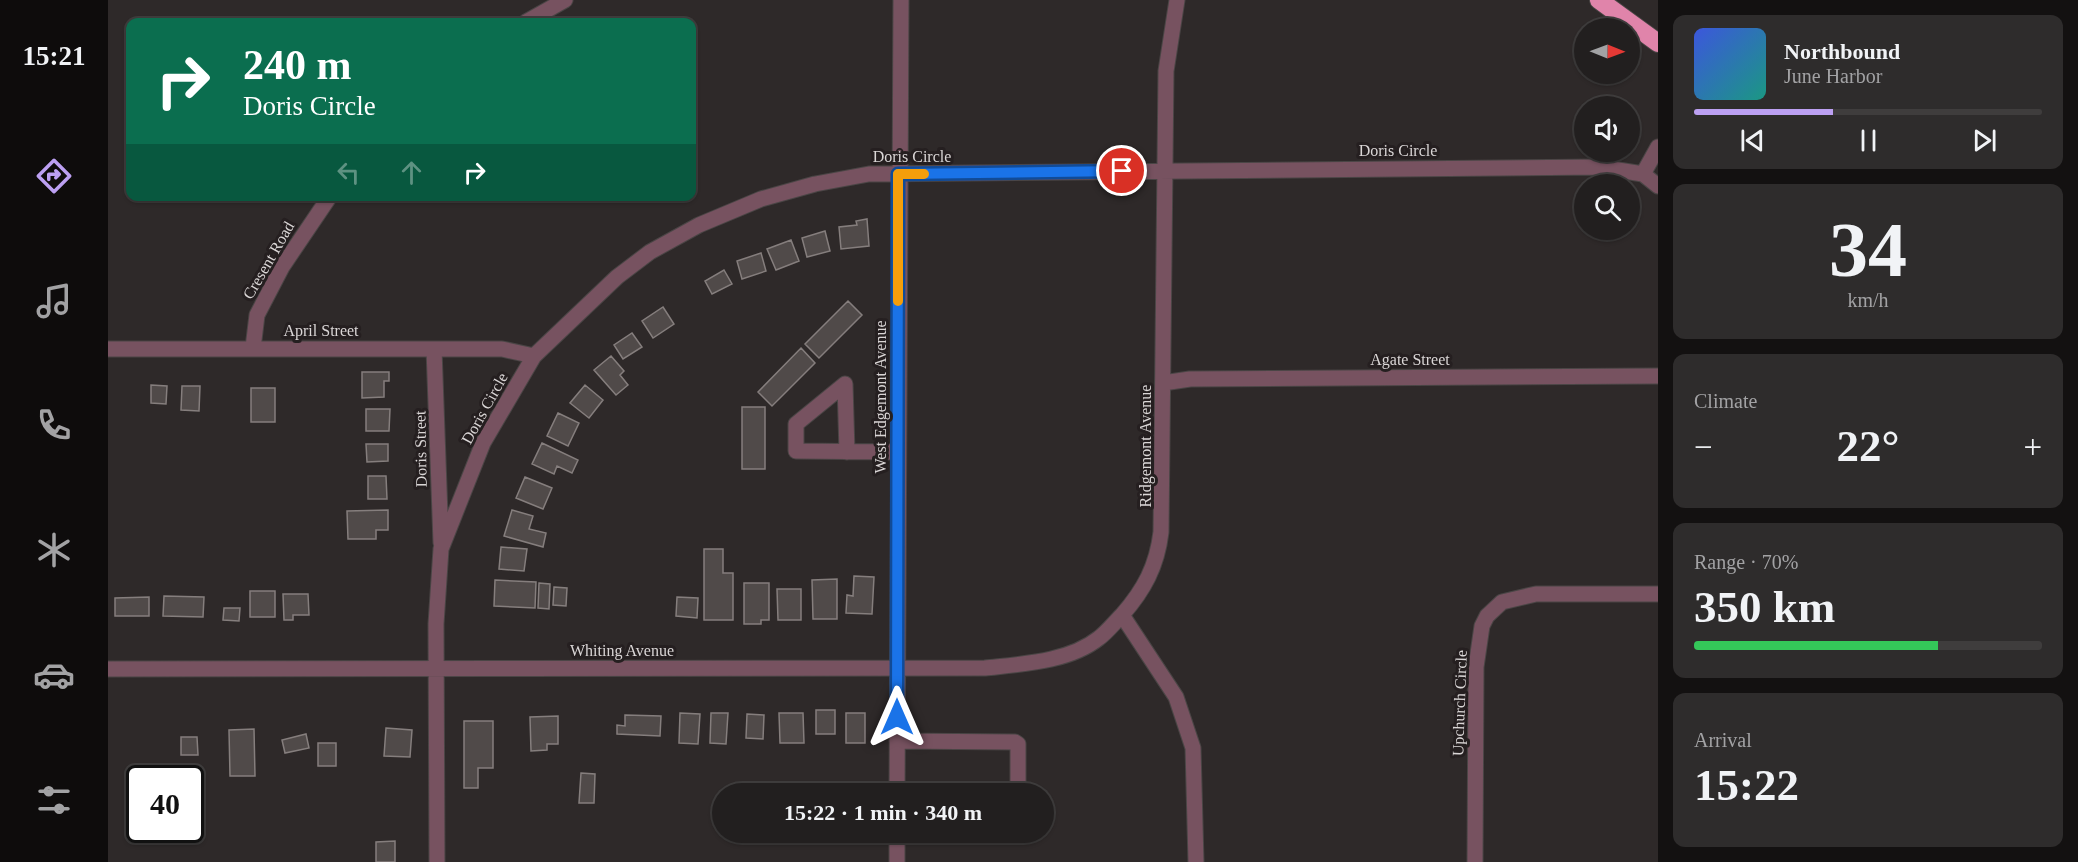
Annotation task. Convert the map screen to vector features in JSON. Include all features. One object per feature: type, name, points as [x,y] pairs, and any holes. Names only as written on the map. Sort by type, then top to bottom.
[{"type":"highway","points":[[1599,0],[1658,43]]},
{"type":"street","points":[[533,18],[565,0]]},
{"type":"street","name":"West Edgemont Avenue","points":[[897,783],[898,174],[901,0]]},
{"type":"street","name":"Ridgemont Avenue","points":[[1122,615],[1142,592],[1154,569],[1160,543],[1166,71],[1177,0]]},
{"type":"street","points":[[1643,174],[1658,147]]},
{"type":"street","name":"Doris Circle","points":[[436,668],[441,549],[483,443],[534,356],[617,276],[650,252],[699,225],[761,199],[815,184],[856,176],[1164,170],[1599,167],[1643,174],[1658,186]]},
{"type":"street","name":"Cresent Road","points":[[253,348],[257,315],[282,267],[327,201]]},
{"type":"street","name":"April Street","points":[[108,349],[502,349],[534,356]]},
{"type":"street","name":"Doris Street","points":[[434,349],[441,549]]},
{"type":"street","name":"Agate Street","points":[[1163,383],[1190,379],[1658,376]]},
{"type":"street","points":[[847,452],[845,384],[795,424],[796,451],[847,452],[898,452]]},
{"type":"street","name":"Upchurch Circle","points":[[1475,862],[1476,667],[1482,626],[1487,616],[1502,603],[1536,594],[1658,594]]},
{"type":"street","points":[[1122,615],[1176,697],[1193,748],[1196,862]]},
{"type":"street","name":"Whiting Avenue","points":[[108,669],[986,668],[1044,660],[1072,652],[1098,639],[1122,615]]},
{"type":"street","points":[[436,668],[436,862]]},
{"type":"street","points":[[897,741],[1015,742],[1018,744],[1018,783]]},
{"type":"street","points":[[897,843],[897,862]]},
{"type":"building","points":[[867,219],[869,246],[841,249],[839,227],[857,225],[856,221]]},
{"type":"building","points":[[825,231],[830,251],[807,257],[802,238]]},
{"type":"building","points":[[791,240],[799,261],[776,270],[767,249]]},
{"type":"building","points":[[761,253],[766,271],[742,279],[737,261]]},
{"type":"building","points":[[724,270],[732,284],[712,294],[705,281]]},
{"type":"building","points":[[848,301],[862,315],[819,358],[805,344]]},
{"type":"building","points":[[663,307],[674,324],[653,338],[642,321]]},
{"type":"building","points":[[632,333],[642,347],[623,359],[614,345]]},
{"type":"building","points":[[801,348],[815,363],[772,406],[758,392]]},
{"type":"building","points":[[611,356],[624,371],[620,375],[628,385],[616,395],[594,370]]},
{"type":"building","points":[[362,372],[389,372],[389,381],[384,381],[384,397],[362,398]]},
{"type":"building","points":[[151,385],[167,386],[166,404],[151,403]]},
{"type":"building","points":[[585,385],[603,400],[589,418],[570,403]]},
{"type":"building","points":[[182,386],[200,386],[199,411],[181,410]]},
{"type":"building","points":[[251,388],[275,388],[275,422],[251,422]]},
{"type":"building","points":[[742,407],[765,407],[765,469],[742,469]]},
{"type":"building","points":[[366,409],[390,409],[389,431],[366,431]]},
{"type":"building","points":[[558,413],[579,423],[568,446],[547,436]]},
{"type":"building","points":[[542,443],[578,460],[572,473],[557,466],[554,474],[532,464]]},
{"type":"building","points":[[366,444],[388,444],[388,461],[367,462]]},
{"type":"building","points":[[368,476],[386,476],[387,499],[368,499]]},
{"type":"building","points":[[525,477],[552,488],[543,509],[516,498]]},
{"type":"building","points":[[388,510],[388,530],[376,530],[376,539],[348,539],[347,511]]},
{"type":"building","points":[[512,510],[533,516],[529,529],[546,533],[543,547],[504,536]]},
{"type":"building","points":[[501,547],[527,549],[524,571],[499,569]]},
{"type":"building","points":[[704,549],[723,549],[723,573],[733,573],[733,620],[704,620]]},
{"type":"building","points":[[854,576],[874,577],[872,614],[846,613],[847,595],[853,596]]},
{"type":"building","points":[[837,579],[837,619],[813,619],[812,580]]},
{"type":"building","points":[[495,580],[536,582],[535,608],[494,606]]},
{"type":"building","points":[[539,583],[550,584],[549,609],[538,608]]},
{"type":"building","points":[[744,583],[769,583],[769,620],[761,620],[761,624],[744,624]]},
{"type":"building","points":[[554,587],[567,588],[566,606],[553,605]]},
{"type":"building","points":[[777,589],[801,589],[801,620],[778,620]]},
{"type":"building","points":[[250,591],[275,591],[275,617],[250,617]]},
{"type":"building","points":[[283,594],[308,594],[309,615],[293,615],[293,620],[284,620]]},
{"type":"building","points":[[164,596],[204,597],[203,617],[163,616]]},
{"type":"building","points":[[149,597],[149,616],[115,616],[115,598]]},
{"type":"building","points":[[677,597],[698,598],[697,618],[676,616]]},
{"type":"building","points":[[224,608],[240,608],[239,621],[223,620]]},
{"type":"building","points":[[816,710],[835,710],[835,734],[816,734]]},
{"type":"building","points":[[680,713],[700,714],[698,744],[679,743]]},
{"type":"building","points":[[711,713],[728,713],[726,744],[710,743]]},
{"type":"building","points":[[779,713],[803,713],[804,743],[780,743]]},
{"type":"building","points":[[846,713],[865,713],[865,743],[846,743]]},
{"type":"building","points":[[747,714],[764,715],[763,739],[746,738]]},
{"type":"building","points":[[625,715],[661,716],[660,736],[617,734],[617,725],[625,726]]},
{"type":"building","points":[[558,716],[558,744],[547,744],[547,750],[531,751],[530,717]]},
{"type":"building","points":[[464,721],[493,721],[493,768],[478,768],[478,788],[464,788]]},
{"type":"building","points":[[386,728],[412,730],[410,757],[384,756]]},
{"type":"building","points":[[254,729],[255,776],[230,776],[229,730]]},
{"type":"building","points":[[306,734],[309,748],[285,753],[282,740]]},
{"type":"building","points":[[181,737],[197,737],[198,755],[181,755]]},
{"type":"building","points":[[318,743],[336,743],[336,766],[318,766]]},
{"type":"building","points":[[581,773],[595,774],[594,803],[579,803]]},
{"type":"building","points":[[395,841],[395,862],[376,862],[376,842]]},
{"type":"slow traffic","points":[[898,301],[898,174],[924,174]]},
{"type":"route","points":[[897,717],[898,174],[1122,171]]}]
